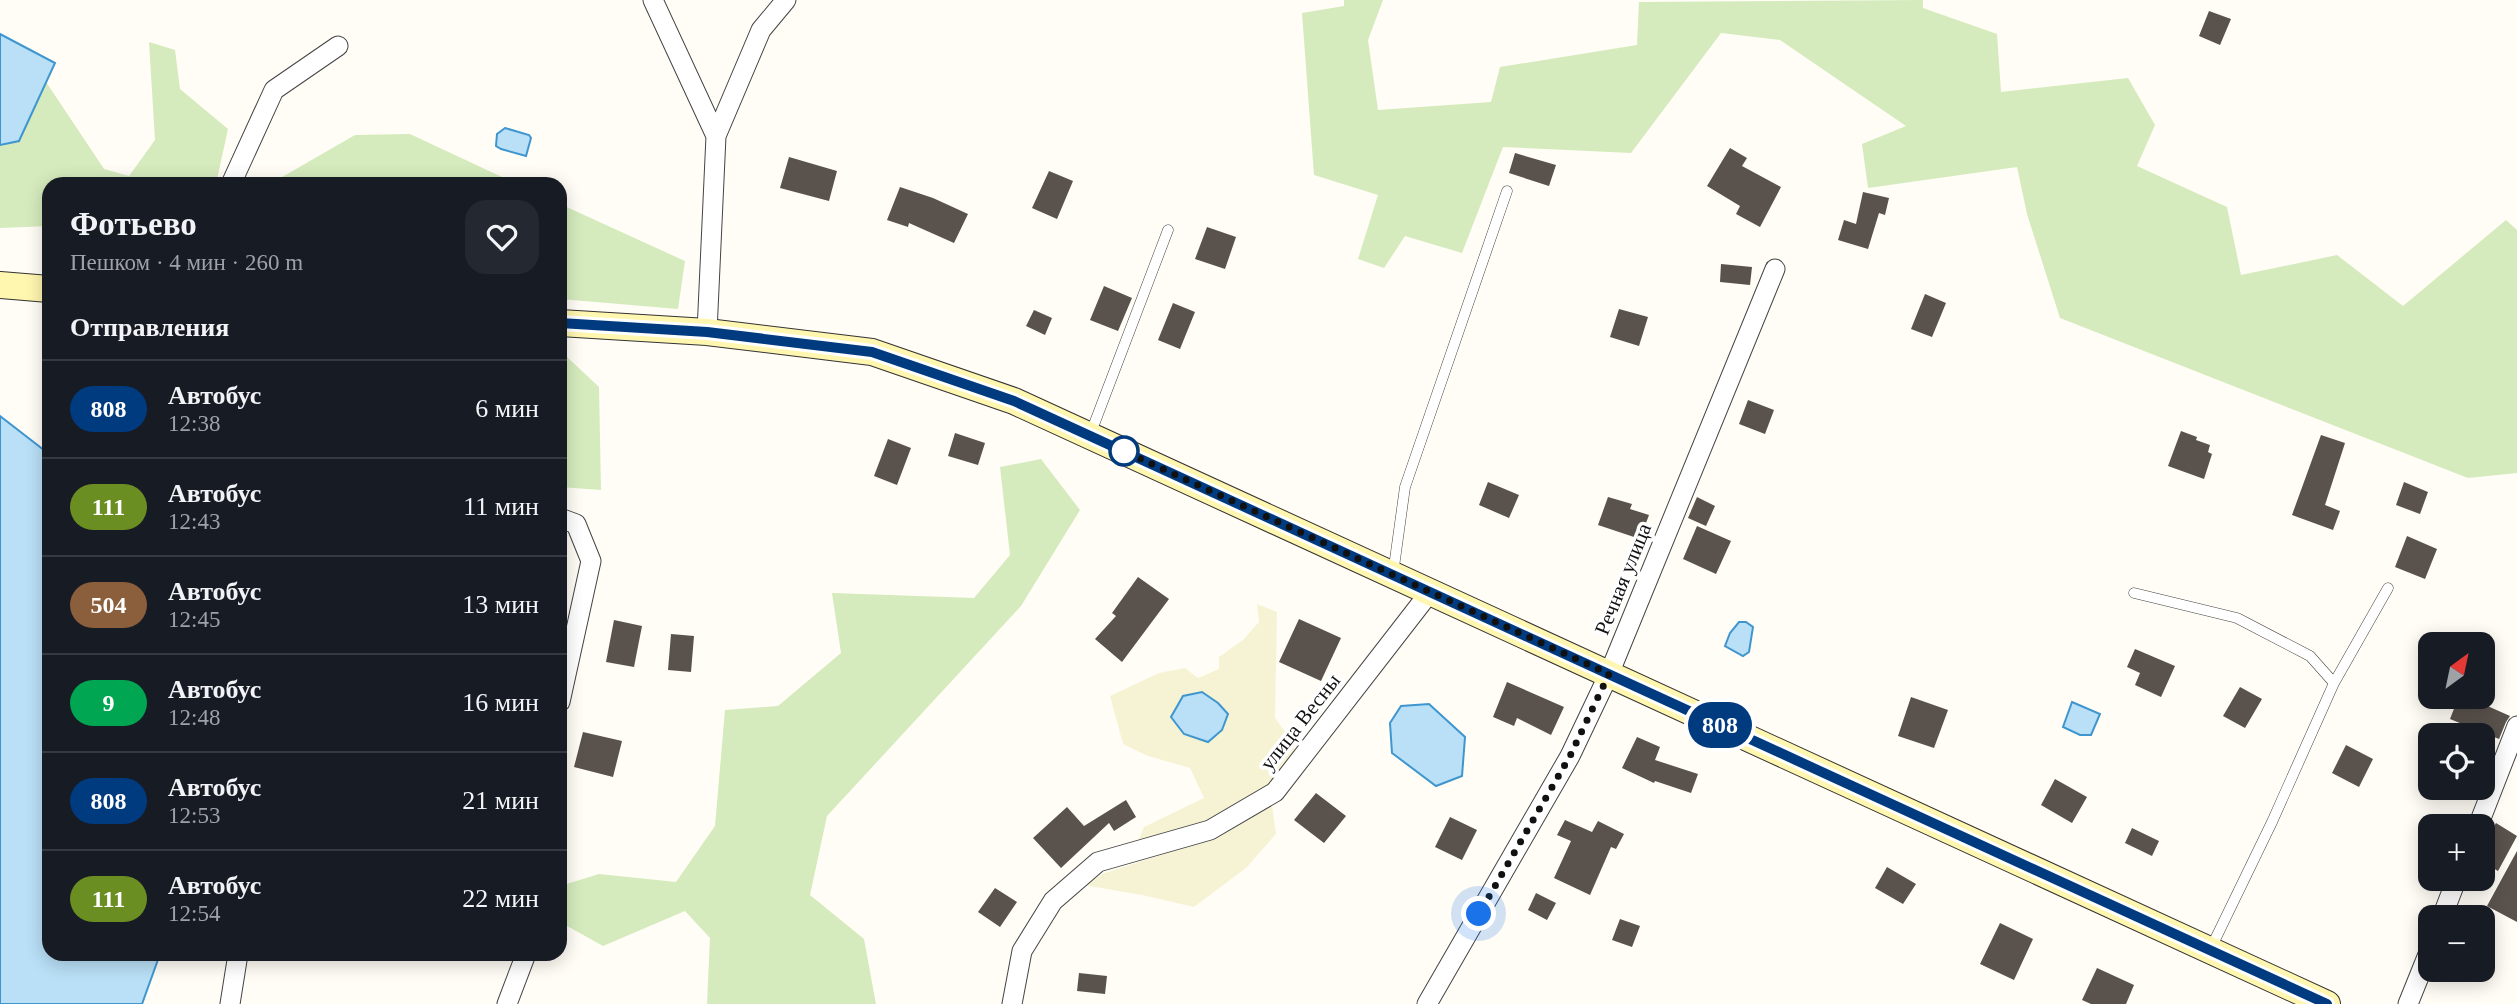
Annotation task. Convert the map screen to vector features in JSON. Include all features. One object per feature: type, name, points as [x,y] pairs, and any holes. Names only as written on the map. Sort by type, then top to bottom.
[{"type":"main road","points":[[0,285],[42,288]]},
{"type":"main road","points":[[567,323],[707,332],[872,352],[1014,401],[2327,1004]]},
{"type":"street","points":[[653,0],[716,136]]},
{"type":"street","points":[[707,332],[716,136],[761,30],[786,0]]},
{"type":"street","points":[[235,177],[274,90],[338,46]]},
{"type":"street","name":"Речная улица","points":[[1427,1004],[1570,756],[1609,674],[1774,269]]},
{"type":"street","points":[[567,521],[576,524],[591,561],[567,670]]},
{"type":"street","name":"улица Весны","points":[[1012,1004],[1022,950],[1053,901],[1098,862],[1210,830],[1275,792],[1430,592]]},
{"type":"street","points":[[2483,814],[2517,726]]},
{"type":"street","points":[[230,1004],[237,961]]},
{"type":"street","points":[[508,1004],[523,961]]},
{"type":"street","points":[[2408,1004],[2418,979]]},
{"type":"lane","points":[[1393,575],[1405,487],[1507,191]]},
{"type":"lane","points":[[1089,435],[1168,230]]},
{"type":"lane","points":[[2210,950],[2272,822],[2334,683],[2388,588]]},
{"type":"lane","points":[[2134,593],[2237,618],[2310,656],[2334,683]]},
{"type":"shaded area","points":[[1257,604],[1277,612],[1275,718],[1291,740],[1296,753],[1267,788],[1212,822],[1137,844],[1144,827],[1204,798],[1190,768],[1148,756],[1123,744],[1110,696],[1159,673],[1185,668],[1198,678],[1219,669],[1219,657],[1243,640],[1259,622]]},
{"type":"shaded area","points":[[1272,805],[1276,834],[1246,868],[1194,907],[1084,885],[1105,873],[1217,837]]},
{"type":"green space","points":[[1344,0],[1383,0],[1368,40],[1378,110],[1491,102],[1500,67],[1637,45],[1639,2],[1923,0],[1923,8],[1997,34],[2001,92],[2128,78],[2155,125],[2137,166],[2227,207],[2241,275],[2337,255],[2403,306],[2506,220],[2517,230],[2517,473],[2468,478],[2060,318],[2027,214],[2017,167],[1868,188],[1862,144],[1906,126],[1780,40],[1721,33],[1631,153],[1503,147],[1462,253],[1405,236],[1384,268],[1358,259],[1378,195],[1314,175],[1302,13],[1344,6]]},
{"type":"green space","points":[[149,42],[175,50],[180,89],[228,129],[218,177],[42,177],[42,226],[0,228],[0,145],[19,141],[46,82],[104,169],[129,176],[155,140]]},
{"type":"green space","points":[[410,134],[502,177],[282,177],[355,135]]},
{"type":"green space","points":[[567,207],[685,261],[678,309],[567,300]]},
{"type":"green space","points":[[567,357],[599,387],[601,490],[567,488]]},
{"type":"green space","points":[[1041,459],[1080,510],[1021,606],[827,816],[810,895],[864,939],[876,1004],[707,1004],[710,938],[685,911],[603,946],[567,926],[567,884],[599,874],[676,882],[715,826],[725,710],[778,706],[841,653],[832,593],[974,598],[1010,555],[1000,467]]},
{"type":"water","points":[[0,34],[55,63],[19,141],[0,145]]},
{"type":"water","points":[[505,128],[529,135],[531,138],[526,156],[496,146],[497,134]]},
{"type":"water","points":[[0,416],[42,449],[42,961],[157,961],[142,1004],[0,1004]]},
{"type":"water","points":[[1739,622],[1746,622],[1753,627],[1749,652],[1743,656],[1725,646],[1730,633]]},
{"type":"water","points":[[1202,692],[1228,714],[1222,730],[1208,742],[1184,734],[1171,717],[1183,696]]},
{"type":"water","points":[[2072,702],[2100,714],[2091,735],[2080,735],[2063,727]]},
{"type":"water","points":[[1429,704],[1465,737],[1462,776],[1436,786],[1392,753],[1390,723],[1401,706]]},
{"type":"building","points":[[2209,11],[2231,19],[2220,45],[2199,36]]},
{"type":"building","points":[[1730,148],[1747,158],[1742,166],[1781,187],[1760,227],[1736,214],[1740,206],[1707,186]]},
{"type":"building","points":[[1515,153],[1556,165],[1549,186],[1509,173]]},
{"type":"building","points":[[789,157],[837,171],[829,201],[780,188]]},
{"type":"building","points":[[1049,171],[1073,181],[1057,219],[1032,208]]},
{"type":"building","points":[[900,187],[968,214],[954,243],[909,223],[908,227],[887,220]]},
{"type":"building","points":[[1863,192],[1889,198],[1885,215],[1879,213],[1868,249],[1838,240],[1844,220],[1856,224]]},
{"type":"building","points":[[1207,227],[1236,237],[1225,269],[1195,259]]},
{"type":"building","points":[[1721,264],[1752,267],[1750,285],[1720,282]]},
{"type":"building","points":[[1104,286],[1132,298],[1118,331],[1090,320]]},
{"type":"building","points":[[1925,294],[1946,303],[1932,337],[1911,329]]},
{"type":"building","points":[[1173,303],[1195,312],[1180,349],[1158,340]]},
{"type":"building","points":[[1619,309],[1648,317],[1639,346],[1610,337]]},
{"type":"building","points":[[1034,310],[1052,318],[1045,335],[1026,326]]},
{"type":"building","points":[[1748,400],[1774,410],[1765,434],[1739,424]]},
{"type":"building","points":[[2181,431],[2210,445],[2208,452],[2212,454],[2204,479],[2168,466]]},
{"type":"building","points":[[955,433],[985,443],[978,465],[948,456]]},
{"type":"building","points":[[2321,435],[2345,443],[2325,505],[2340,511],[2333,530],[2292,515]]},
{"type":"building","points":[[888,439],[911,448],[897,485],[874,476]]},
{"type":"building","points":[[1488,482],[1519,495],[1509,518],[1479,505]]},
{"type":"building","points":[[2404,482],[2428,492],[2420,514],[2396,505]]},
{"type":"building","points":[[1608,497],[1632,504],[1630,509],[1649,515],[1640,539],[1598,525]]},
{"type":"building","points":[[1697,497],[1715,506],[1706,526],[1688,518]]},
{"type":"building","points":[[1697,526],[1731,541],[1716,574],[1683,559]]},
{"type":"building","points":[[2407,536],[2437,549],[2425,579],[2395,567]]},
{"type":"building","points":[[1138,577],[1169,599],[1122,662],[1095,639],[1116,616],[1112,613]]},
{"type":"building","points":[[1299,619],[1341,638],[1321,681],[1279,662]]},
{"type":"building","points":[[614,620],[642,626],[634,667],[606,662]]},
{"type":"building","points":[[671,634],[694,636],[691,672],[668,670]]},
{"type":"building","points":[[2135,649],[2175,666],[2161,697],[2135,685],[2140,673],[2127,667]]},
{"type":"building","points":[[1507,682],[1564,707],[1551,735],[1517,718],[1514,726],[1493,717]]},
{"type":"building","points":[[2240,687],[2262,699],[2245,728],[2223,716]]},
{"type":"building","points":[[1911,697],[1948,710],[1934,748],[1898,736]]},
{"type":"building","points":[[2454,709],[2494,709],[2510,716],[2499,739],[2495,737],[2495,723],[2460,723],[2450,719]]},
{"type":"building","points":[[583,732],[622,741],[613,777],[574,767]]},
{"type":"building","points":[[1637,737],[1660,747],[1655,760],[1698,774],[1691,793],[1655,781],[1654,783],[1622,768]]},
{"type":"building","points":[[2346,745],[2373,759],[2359,787],[2332,773]]},
{"type":"building","points":[[2055,779],[2087,797],[2072,823],[2041,805]]},
{"type":"building","points":[[1316,793],[1346,816],[1324,843],[1294,820]]},
{"type":"building","points":[[1126,800],[1136,817],[1114,831],[1109,823],[1061,868],[1033,838],[1067,807],[1084,826]]},
{"type":"building","points":[[1450,817],[1477,830],[1462,860],[1435,847]]},
{"type":"building","points":[[1565,820],[1592,832],[1598,821],[1624,834],[1616,849],[1611,847],[1590,895],[1554,878],[1571,841],[1557,835]]},
{"type":"building","points":[[2495,825],[2517,836],[2498,871],[2495,869]]},
{"type":"building","points":[[2132,828],[2159,841],[2152,856],[2125,843]]},
{"type":"building","points":[[2517,851],[2517,922],[2495,910],[2495,905],[2488,905]]},
{"type":"building","points":[[1887,867],[1916,884],[1903,904],[1875,888]]},
{"type":"building","points":[[995,888],[1017,902],[1000,927],[978,912]]},
{"type":"building","points":[[1536,893],[1556,903],[1547,920],[1528,910]]},
{"type":"building","points":[[1620,919],[1640,926],[1632,947],[1612,940]]},
{"type":"building","points":[[2000,923],[2033,939],[2014,980],[1980,964]]},
{"type":"building","points":[[2097,968],[2134,985],[2126,1004],[2091,1004],[2082,1000]]},
{"type":"building","points":[[1079,973],[1107,976],[1105,994],[1077,991]]},
{"type":"bus line","name":"808","points":[[567,323],[707,332],[872,352],[1014,401],[2327,1004]]},
{"type":"route","points":[[1124,451],[1115,447],[1609,674],[1570,756],[1479,914]]}]
